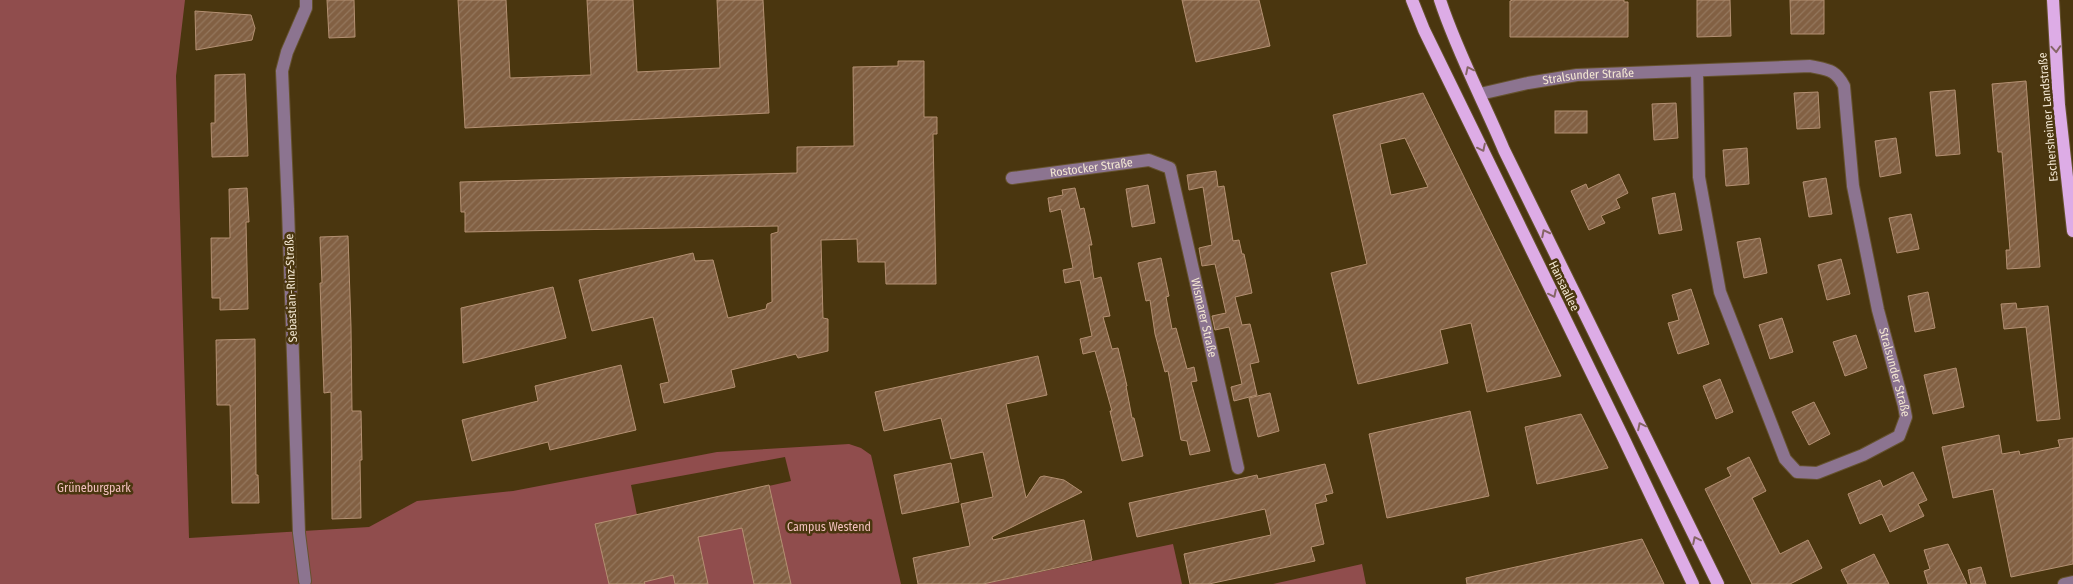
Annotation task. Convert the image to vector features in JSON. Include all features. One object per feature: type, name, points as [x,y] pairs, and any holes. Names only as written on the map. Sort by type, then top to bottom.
[{"type":"main road","name":"Hansaallee","points":[[1412,0],[1424,30],[1693,584]]},
{"type":"main road","name":"Hansaallee","points":[[1440,0],[1455,43],[1504,150],[1718,584]]},
{"type":"main road","name":"Eschersheimer Landstraße","points":[[2053,0],[2059,104],[2073,231]]},
{"type":"street","name":"Sebastian-Rinz-Straße","points":[[305,581],[299,533],[282,72],[287,52],[306,8],[306,0]]},
{"type":"street","name":"Stralsunder Straße","points":[[1480,94],[1528,83],[1577,75],[1697,72],[1810,66],[1832,70],[1840,78],[1844,86],[1853,186],[1878,310],[1906,417],[1899,436],[1863,455],[1817,474],[1797,472],[1785,459],[1720,292],[1699,177],[1697,72]]},
{"type":"street","name":"Rostocker Straße","points":[[1012,178],[1149,160],[1170,168]]},
{"type":"street","name":"Wismarer Straße","points":[[1170,168],[1238,468]]},
{"type":"street","points":[[2064,584],[2073,582]]},
{"type":"green space","name":"Grüneburgpark","points":[[0,0],[185,0],[176,76],[189,538],[369,527],[417,501],[513,491],[717,452],[849,444],[861,448],[871,455],[901,584],[0,584]],"holes":[[[785,457],[791,481],[637,515],[631,485]]]},
{"type":"green space","points":[[1173,544],[1182,584],[983,584]]},
{"type":"green space","points":[[1362,564],[1366,584],[1273,584]]},
{"type":"building","points":[[327,0],[354,0],[355,37],[329,38]]},
{"type":"building","points":[[458,0],[506,0],[510,78],[591,75],[587,0],[633,0],[637,72],[720,68],[717,0],[763,0],[769,113],[465,128]]},
{"type":"building","points":[[1182,0],[1259,0],[1270,46],[1196,62]]},
{"type":"building","points":[[1624,0],[1624,2],[1628,2],[1628,37],[1510,37],[1510,1]]},
{"type":"building","points":[[1697,0],[1730,0],[1731,36],[1697,37]]},
{"type":"building","points":[[1790,0],[1824,0],[1824,34],[1791,34]]},
{"type":"building","points":[[195,11],[251,15],[255,28],[252,40],[196,50]]},
{"type":"building","points":[[898,61],[924,61],[924,117],[937,117],[937,134],[933,134],[936,284],[886,284],[885,262],[858,262],[857,239],[821,240],[823,318],[828,319],[828,351],[798,358],[796,354],[731,370],[735,387],[664,403],[660,384],[669,382],[653,317],[592,331],[579,280],[693,253],[695,261],[713,260],[728,318],[766,309],[767,304],[772,302],[771,234],[778,232],[778,226],[465,232],[465,212],[461,212],[460,182],[797,173],[797,147],[854,146],[853,67],[898,66]]},
{"type":"building","points":[[245,74],[248,156],[212,157],[211,123],[215,123],[215,75]]},
{"type":"building","points":[[2026,81],[2040,267],[2007,269],[2006,250],[2010,250],[2002,152],[1998,152],[1992,84]]},
{"type":"building","points":[[1955,90],[1960,154],[1936,156],[1930,92]]},
{"type":"building","points":[[1818,92],[1820,128],[1797,129],[1794,93]]},
{"type":"building","points":[[1423,93],[1561,376],[1487,392],[1471,323],[1440,330],[1448,363],[1358,384],[1331,273],[1367,264],[1333,115]],"holes":[[[1405,138],[1428,187],[1391,195],[1380,144]]]},
{"type":"building","points":[[1676,103],[1678,138],[1654,140],[1652,104]]},
{"type":"building","points":[[1555,111],[1587,111],[1587,133],[1555,133]]},
{"type":"building","points":[[1896,138],[1901,173],[1880,177],[1875,141]]},
{"type":"building","points":[[1747,148],[1749,184],[1726,186],[1723,150]]},
{"type":"building","points":[[1216,171],[1218,187],[1224,186],[1233,241],[1239,240],[1242,254],[1244,254],[1252,293],[1235,297],[1242,325],[1250,324],[1259,362],[1250,364],[1257,395],[1234,401],[1231,387],[1242,384],[1229,327],[1215,330],[1212,316],[1226,313],[1215,264],[1202,266],[1199,248],[1212,245],[1203,187],[1189,190],[1187,175]]},
{"type":"building","points":[[1619,174],[1628,193],[1616,199],[1620,208],[1601,216],[1605,223],[1589,230],[1571,191],[1586,184],[1588,189]]},
{"type":"building","points":[[1826,178],[1832,214],[1809,217],[1803,182]]},
{"type":"building","points":[[1148,185],[1155,223],[1132,227],[1126,189]]},
{"type":"building","points":[[247,188],[249,222],[246,222],[248,309],[220,310],[220,298],[212,298],[211,238],[230,238],[229,189]]},
{"type":"building","points":[[1075,188],[1080,209],[1084,208],[1092,245],[1089,245],[1094,279],[1101,277],[1110,316],[1103,317],[1112,349],[1118,348],[1132,418],[1134,418],[1143,456],[1122,461],[1110,411],[1112,411],[1095,351],[1083,354],[1080,339],[1092,336],[1080,280],[1065,283],[1063,270],[1073,268],[1061,209],[1050,212],[1048,198],[1063,195],[1062,190]]},
{"type":"building","points":[[1675,193],[1682,230],[1659,234],[1652,198]]},
{"type":"building","points":[[1911,214],[1919,249],[1897,253],[1889,218]]},
{"type":"building","points":[[348,236],[352,411],[361,411],[361,518],[332,519],[331,392],[324,393],[320,237]]},
{"type":"building","points":[[1760,238],[1767,273],[1744,278],[1737,242]]},
{"type":"building","points":[[1161,258],[1169,296],[1166,297],[1172,329],[1176,328],[1187,369],[1194,367],[1197,381],[1191,382],[1210,451],[1190,455],[1187,441],[1181,440],[1168,371],[1165,372],[1155,334],[1150,300],[1146,301],[1138,263]]},
{"type":"building","points":[[1841,259],[1850,294],[1827,300],[1818,265]]},
{"type":"building","points":[[553,287],[566,338],[463,363],[461,308]]},
{"type":"building","points":[[1691,289],[1709,344],[1678,354],[1668,323],[1679,320],[1672,295]]},
{"type":"building","points":[[1928,292],[1935,328],[1915,332],[1908,296]]},
{"type":"building","points":[[2016,303],[2017,309],[2048,306],[2060,419],[2037,421],[2026,327],[2004,329],[2001,304]]},
{"type":"building","points":[[1782,318],[1793,352],[1770,359],[1759,325]]},
{"type":"building","points":[[1856,335],[1867,368],[1845,376],[1833,342]]},
{"type":"building","points":[[255,339],[256,475],[258,475],[259,503],[232,503],[230,405],[217,405],[216,340]]},
{"type":"building","points":[[1038,356],[1047,395],[1006,404],[1026,498],[1040,477],[1044,476],[1064,480],[1082,492],[992,537],[993,540],[1084,520],[1092,560],[983,584],[918,584],[913,558],[970,546],[961,504],[993,497],[983,452],[951,459],[941,418],[884,431],[875,392]]},
{"type":"building","points":[[621,365],[636,430],[550,450],[548,442],[472,461],[462,420],[538,401],[535,386]]},
{"type":"building","points":[[1956,368],[1964,407],[1933,414],[1924,375]]},
{"type":"building","points":[[1720,379],[1733,412],[1716,419],[1703,386]]},
{"type":"building","points":[[1270,393],[1279,431],[1258,437],[1249,398]]},
{"type":"building","points":[[1814,402],[1830,434],[1809,445],[1792,412]]},
{"type":"building","points":[[1470,411],[1489,496],[1387,518],[1369,434]]},
{"type":"building","points":[[1581,414],[1608,468],[1537,484],[1525,427]]},
{"type":"building","points":[[1999,435],[2002,454],[2019,451],[2020,455],[2060,447],[2058,440],[2073,438],[2073,564],[2011,577],[1993,489],[1953,498],[1942,447]]},
{"type":"building","points":[[1749,457],[1766,491],[1752,498],[1780,554],[1808,540],[1822,568],[1790,584],[1752,584],[1705,489],[1731,476],[1727,468]]},
{"type":"building","points":[[951,463],[959,502],[902,514],[894,475]]},
{"type":"building","points":[[1325,464],[1333,493],[1325,495],[1327,501],[1315,504],[1324,544],[1311,547],[1315,561],[1209,584],[1190,584],[1184,554],[1271,535],[1265,509],[1137,537],[1129,503],[1257,475],[1258,479]]},
{"type":"building","points":[[1913,472],[1927,500],[1918,504],[1924,516],[1890,532],[1882,514],[1860,524],[1848,494],[1880,480],[1883,487]]},
{"type":"building","points":[[769,485],[791,584],[754,584],[742,528],[698,537],[708,584],[675,584],[673,575],[644,582],[645,584],[609,584],[595,524]]},
{"type":"building","points":[[1642,539],[1664,584],[1467,584],[1466,578]]},
{"type":"building","points":[[1948,544],[1967,584],[1928,584],[1924,571],[1930,569],[1924,550]]},
{"type":"building","points":[[1874,554],[1889,584],[1848,584],[1841,570]]},
{"type":"building","points":[[1981,567],[1986,584],[1971,584],[1968,570]]},
{"type":"park label","name":"Campus Westend","points":[[829,527]]}]
